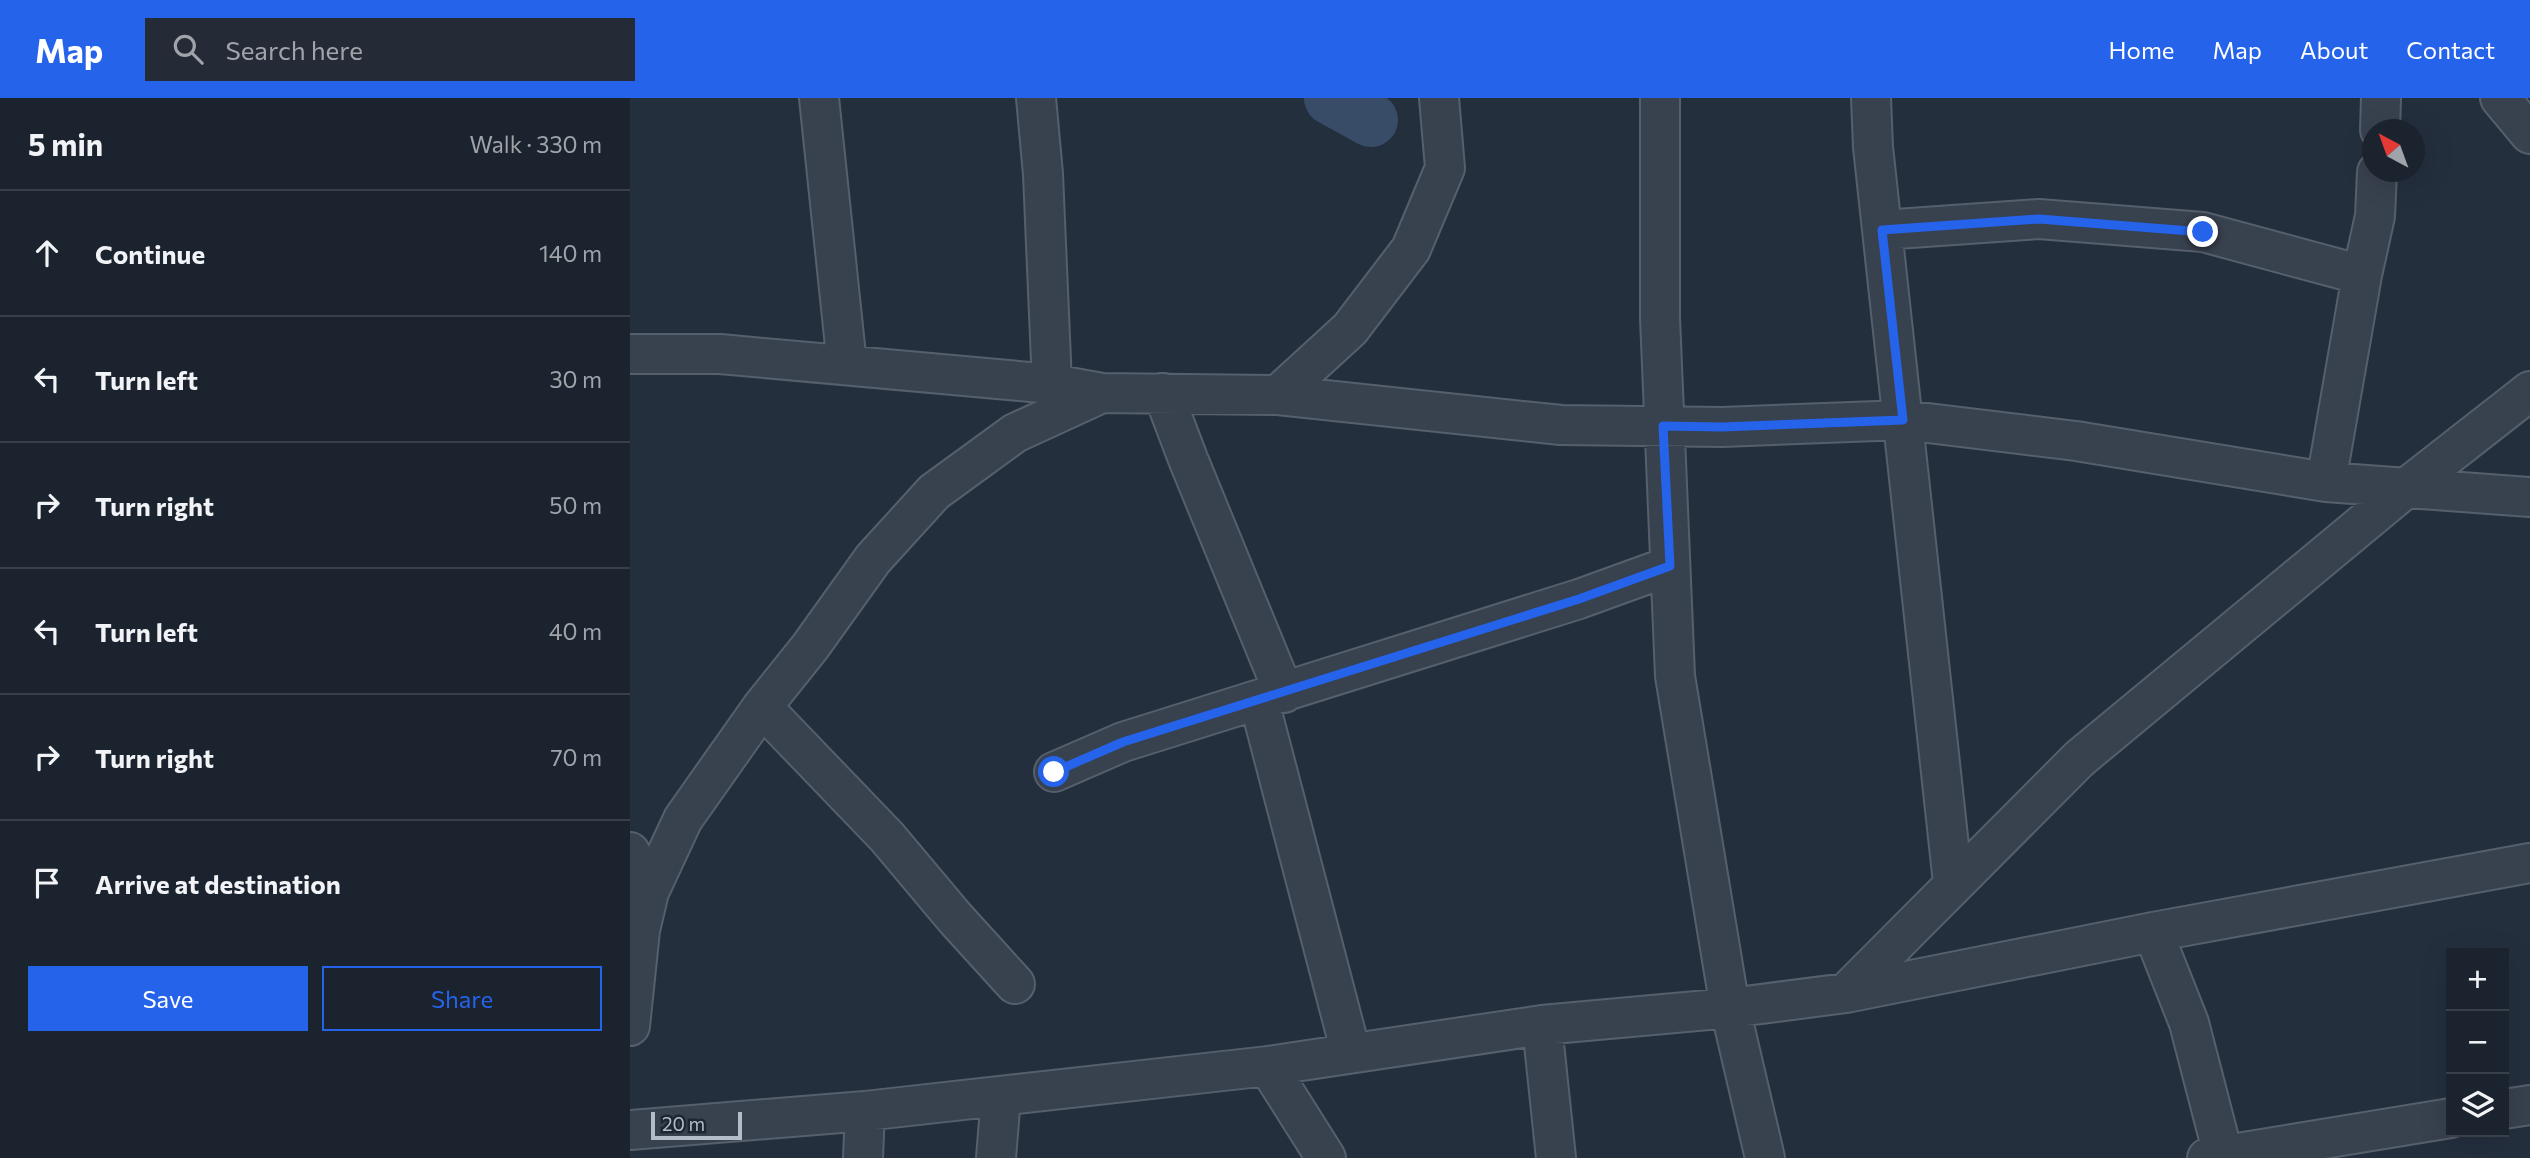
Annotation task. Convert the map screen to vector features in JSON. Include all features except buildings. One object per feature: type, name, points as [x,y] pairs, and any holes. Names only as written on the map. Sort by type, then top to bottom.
[{"type":"street","points":[[819,98],[847,365]]},
{"type":"street","points":[[1036,98],[1043,174],[1052,384]]},
{"type":"street","points":[[1278,395],[1350,329],[1411,249],[1445,168],[1438,98]]},
{"type":"street","points":[[1660,98],[1663,426],[1675,676],[1730,1008],[1765,1158]]},
{"type":"street","points":[[1871,98],[1873,147],[1953,883]]},
{"type":"street","points":[[2380,119],[2381,98]]},
{"type":"street","points":[[2500,98],[2530,134]]},
{"type":"street","points":[[2326,482],[2375,216],[2377,182]]},
{"type":"street","points":[[1882,230],[2039,219],[2203,232],[2362,275]]},
{"type":"street","points":[[630,354],[720,355],[847,365],[1052,384],[1102,393],[1278,395],[1561,425],[1722,427],[1903,420],[2077,441],[2326,482],[2530,497]]},
{"type":"street","points":[[1846,993],[2079,758],[2406,488],[2530,391]]},
{"type":"street","points":[[630,1026],[640,930],[649,892],[684,819],[762,707],[810,647],[873,559],[934,492],[1015,433],[1102,393]]},
{"type":"street","points":[[1163,393],[1272,697],[1351,1053]]},
{"type":"street","points":[[1054,772],[1123,742],[1579,599],[1670,566]]},
{"type":"street","points":[[762,707],[887,837],[1015,984]]},
{"type":"street","points":[[630,852],[649,892]]},
{"type":"street","points":[[630,1130],[865,1111],[1268,1066],[1542,1025],[1730,1008],[1846,993],[2153,932],[2530,863]]},
{"type":"street","points":[[2153,932],[2189,1023],[2218,1158],[2446,1119]]},
{"type":"street","points":[[1542,1025],[1556,1158]]},
{"type":"street","points":[[1268,1066],[1326,1158]]},
{"type":"street","points":[[996,1158],[1001,1096]]},
{"type":"street","points":[[2509,1108],[2530,1105]]},
{"type":"street","points":[[863,1158],[865,1111]]},
{"type":"waterway","points":[[1331,98],[1371,120]]},
{"type":"route","points":[[1054,772],[1123,742],[1579,599],[1670,566],[1663,426],[1722,427],[1903,420],[1882,230],[2039,219],[2203,232]]}]
